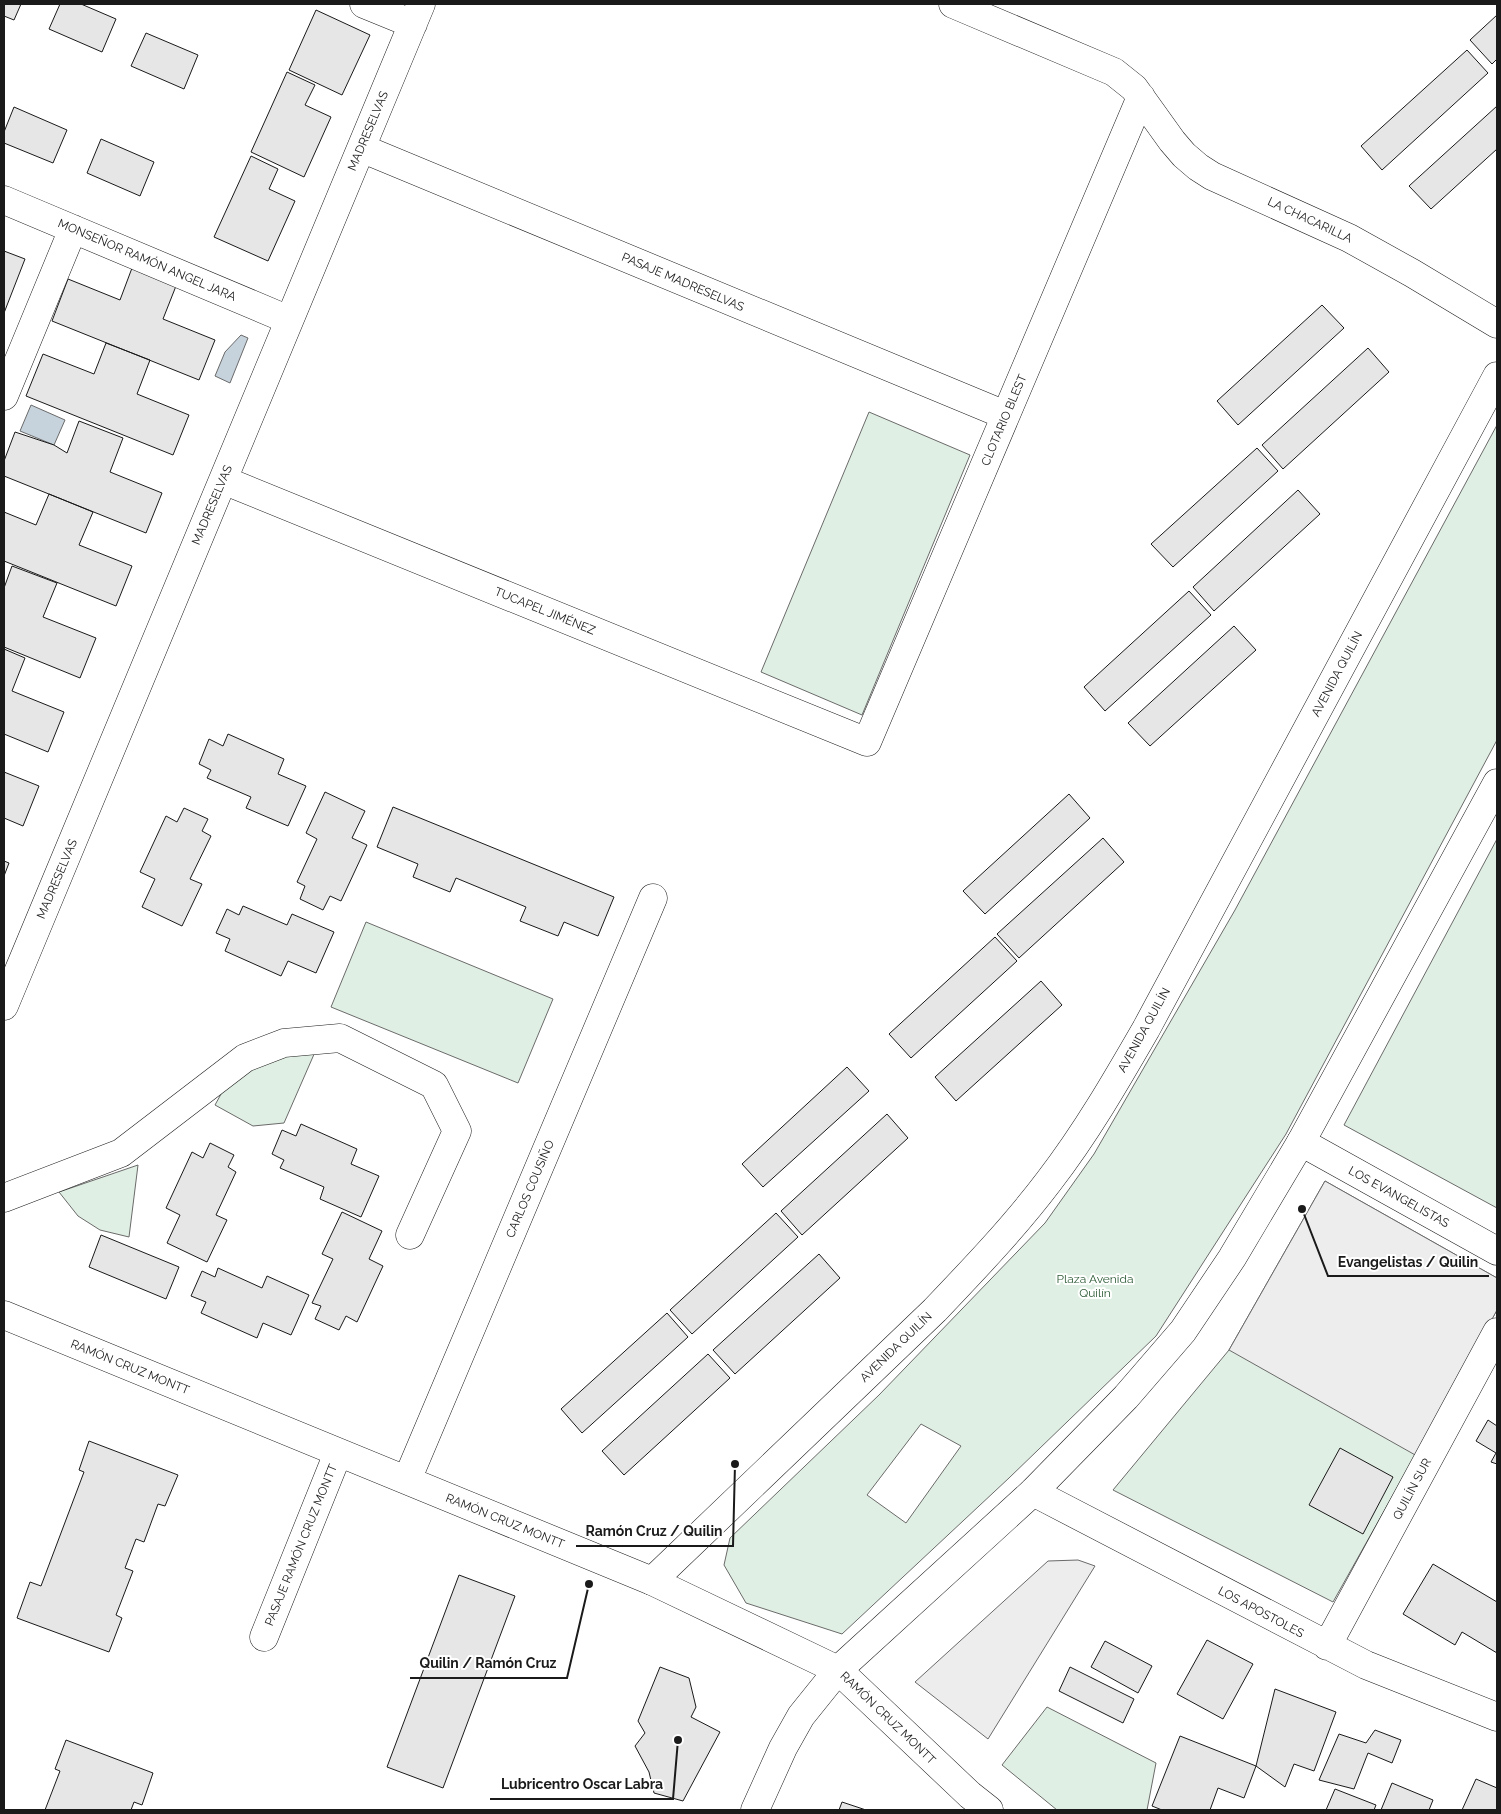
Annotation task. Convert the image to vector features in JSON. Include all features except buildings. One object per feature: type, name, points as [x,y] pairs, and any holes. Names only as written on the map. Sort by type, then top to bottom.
[{"type":"street","points":[[364,4],[417,14]]},
{"type":"street","name":"LA CHACARILLA","points":[[953,4],[1101,65],[1125,80],[1140,97],[1172,142],[1198,167],[1212,176],[1349,238],[1497,324]]},
{"type":"street","name":"MADRESELVAS","points":[[4,1006],[417,14]]},
{"type":"street","name":"CLOTARIO BLEST","points":[[867,742],[1140,97]]},
{"type":"street","name":"PASAJE MADRESELVAS","points":[[361,148],[1005,415]]},
{"type":"street","name":"MONSEÑOR RAMÓN ANGEL JARA","points":[[4,200],[289,320]]},
{"type":"street","points":[[4,396],[73,229]]},
{"type":"street","name":"AVENIDA QUILÍN","points":[[652,1581],[935,1310],[1014,1225],[1055,1172],[1116,1081],[1146,1028],[1497,376]]},
{"type":"street","name":"TUCAPEL JIMÉNEZ","points":[[223,480],[867,742]]},
{"type":"street","points":[[755,1810],[783,1748],[801,1716],[838,1670],[1032,1492],[1126,1397],[1182,1331],[1232,1258],[1301,1142],[1497,783]]},
{"type":"street","name":"CARLOS COUSIÑO","points":[[407,1480],[653,898]]},
{"type":"street","points":[[4,1198],[121,1153],[245,1058],[284,1043],[340,1038],[434,1085],[457,1131],[410,1235]]},
{"type":"street","name":"LOS EVANGELISTAS","points":[[1301,1142],[1497,1251]]},
{"type":"street","name":"RAMÓN CRUZ MONTT","points":[[4,1315],[652,1581],[838,1670],[970,1796],[988,1810]]},
{"type":"street","name":"QUILÍN SUR","points":[[1327,1646],[1497,1332]]},
{"type":"street","name":"PASAJE RAMÓN CRUZ MONTT","points":[[264,1637],[338,1453]]},
{"type":"street","name":"LOS APOSTOLES","points":[[1032,1492],[1327,1646],[1375,1669],[1497,1717]]},
{"type":"green space","points":[[869,412],[970,455],[862,715],[761,672]]},
{"type":"green space","name":"Plaza Avenida Quilín","points":[[1497,425],[1497,740],[1286,1134],[1156,1336],[1009,1478],[842,1634],[746,1603],[724,1565],[730,1538],[879,1395],[1045,1223],[1094,1154],[1235,910]],"holes":[[[921,1424],[961,1446],[906,1523],[867,1495]]]},
{"type":"green space","points":[[1497,839],[1497,1208],[1344,1125]]},
{"type":"green space","points":[[366,922],[553,999],[518,1083],[331,1007]]},
{"type":"green space","points":[[293,1051],[315,1052],[284,1123],[253,1126],[215,1105],[226,1085],[249,1067]]},
{"type":"green space","points":[[138,1165],[129,1237],[100,1230],[78,1216],[59,1192]]},
{"type":"green space","points":[[1325,1181],[1497,1278],[1497,1310],[1333,1602],[1113,1490],[1229,1350]]},
{"type":"green space","points":[[1047,1707],[1156,1763],[1147,1810],[1057,1810],[1002,1765]]},
{"type":"shaded area","points":[[241,335],[248,338],[230,383],[215,376],[225,352]]},
{"type":"shaded area","points":[[31,405],[65,420],[54,445],[20,431]]},
{"type":"shaded area","points":[[1325,1181],[1497,1278],[1497,1310],[1417,1456],[1229,1350]]},
{"type":"shaded area","points":[[1078,1560],[1095,1566],[988,1739],[915,1682],[1048,1561]]},
{"type":"place","name":"Evangelistas / Quilin","points":[[1302,1209]]},
{"type":"place","name":"Ramón Cruz / Quilin","points":[[735,1464]]},
{"type":"place","name":"Quilin / Ramón Cruz","points":[[589,1584]]},
{"type":"place","name":"Lubricentro Oscar Labra","points":[[678,1740]]}]
